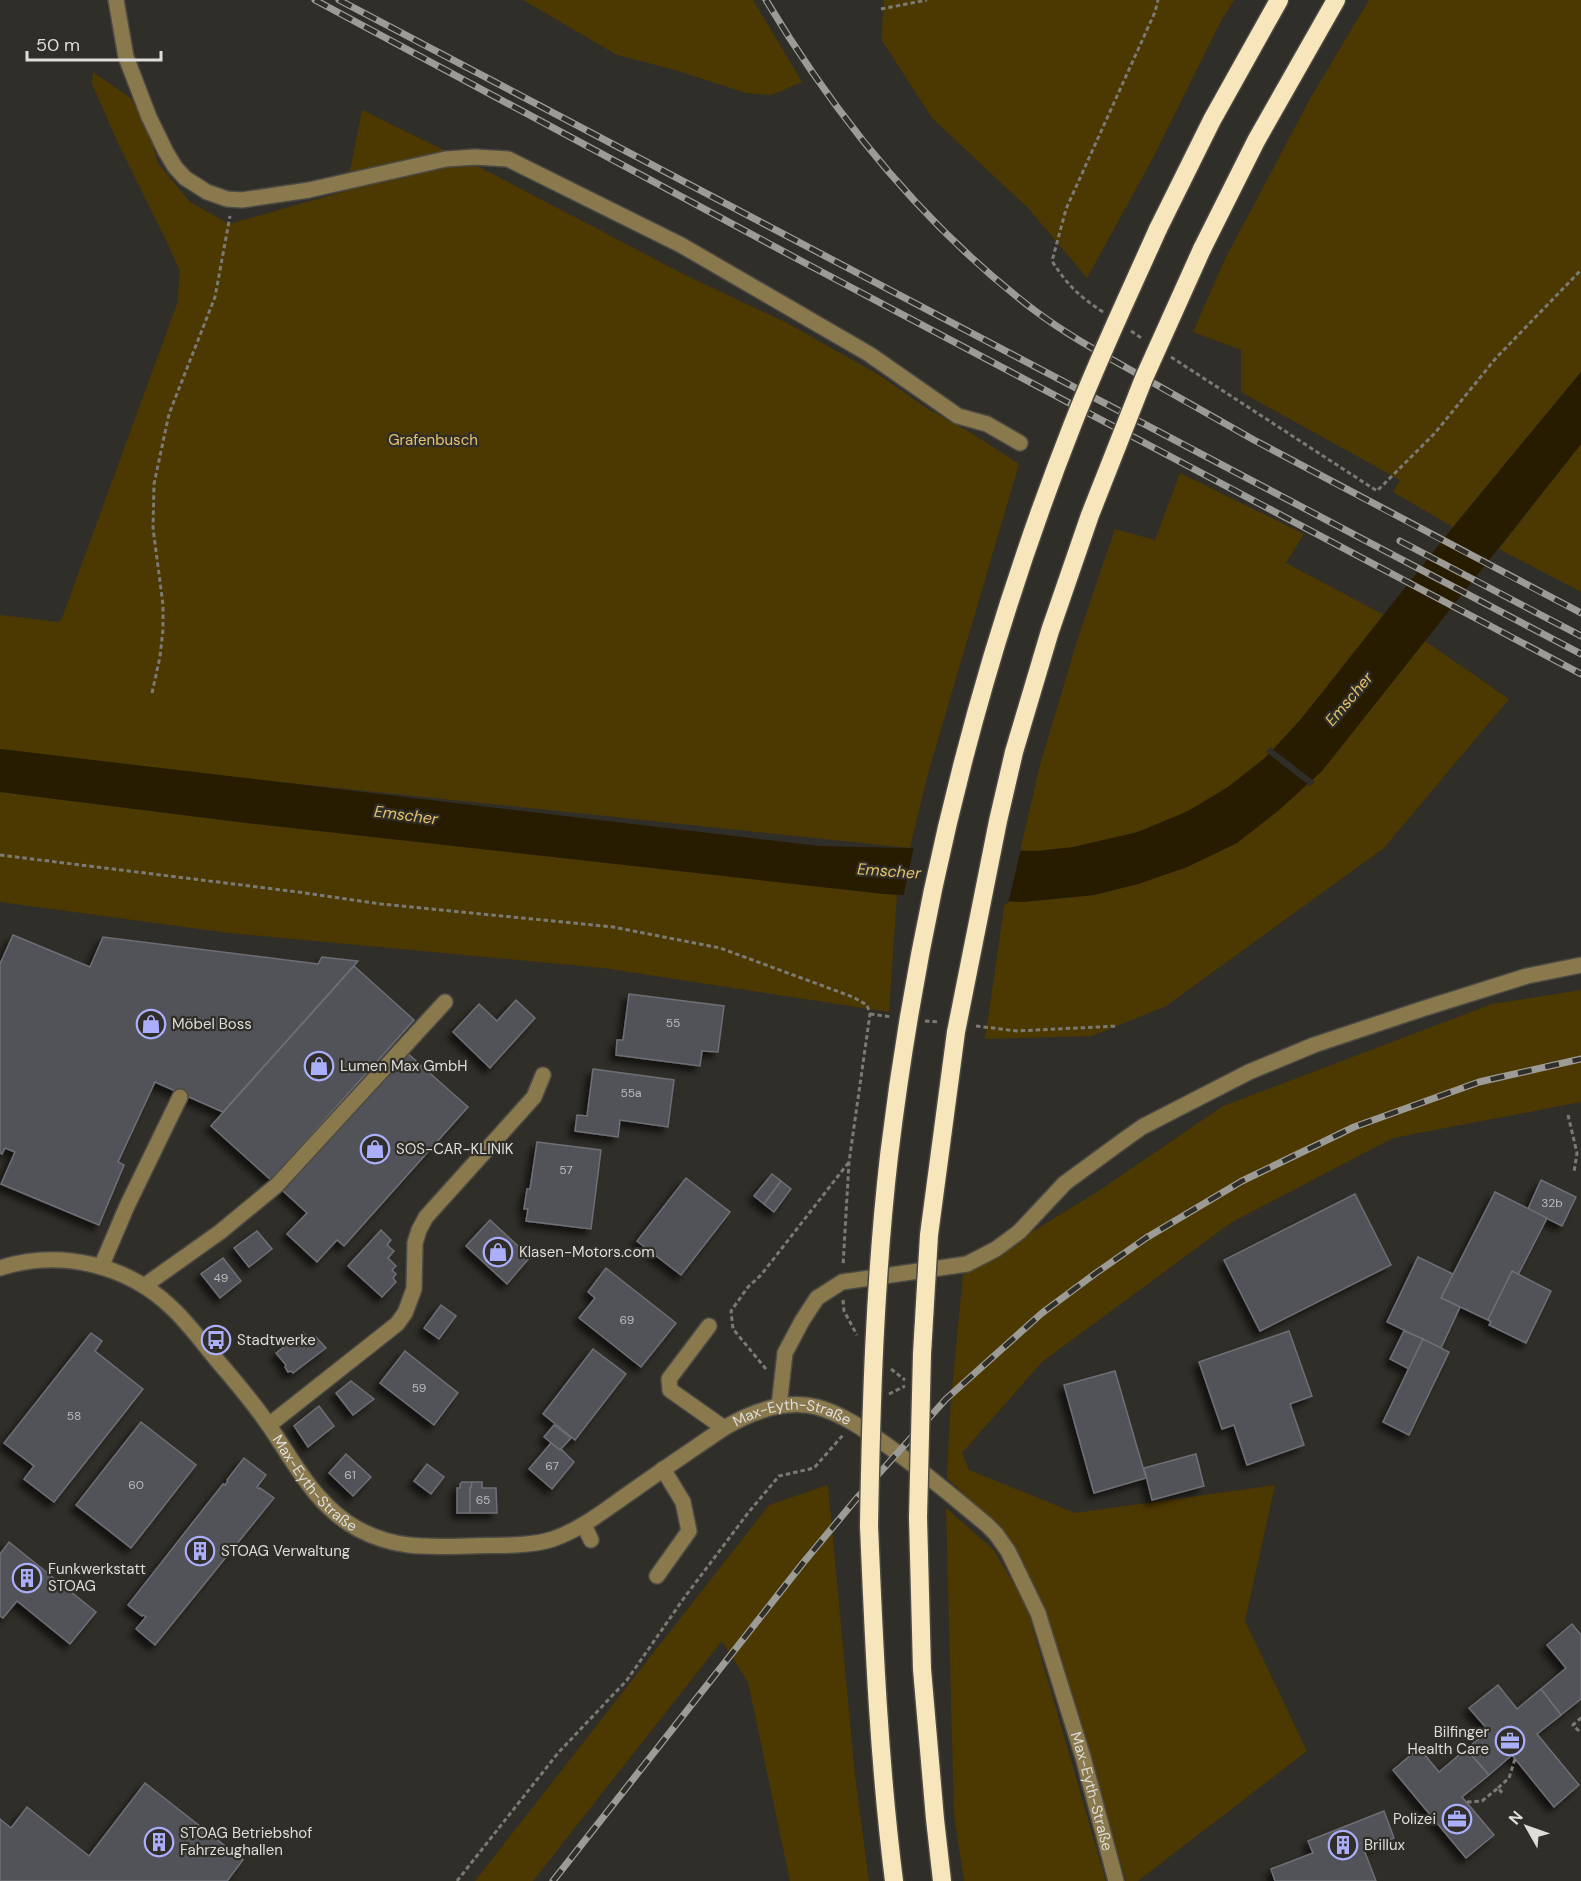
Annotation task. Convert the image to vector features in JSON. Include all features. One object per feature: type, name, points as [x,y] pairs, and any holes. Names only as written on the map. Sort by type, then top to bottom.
[{"type":"highway","points":[[894,1881],[887,1828],[875,1676],[869,1526],[872,1391],[877,1292],[888,1168],[909,1021],[935,884],[967,746],[1003,622],[1071,428],[1100,357],[1158,229],[1212,120],[1280,0]]},
{"type":"highway","points":[[942,1881],[922,1669],[918,1518],[922,1354],[929,1235],[956,1032],[998,821],[1014,752],[1050,632],[1090,515],[1144,378],[1202,249],[1256,141],[1336,0]]},
{"type":"street","points":[[116,0],[126,57],[166,152],[185,178],[207,192],[227,200],[242,200],[309,190],[446,159],[475,157],[508,159],[690,250],[869,354],[958,416],[987,424],[1020,443]]},
{"type":"street","points":[[779,1406],[785,1353],[817,1298],[842,1282],[967,1264],[996,1249],[1019,1232],[1065,1183],[1142,1127],[1249,1072],[1360,1029],[1433,1005],[1527,976],[1581,965]]},
{"type":"street","points":[[144,1286],[192,1253],[277,1185],[445,1002]]},
{"type":"street","name":"Max-Eyth-Straße","points":[[269,1425],[397,1324],[405,1312],[414,1289],[415,1244],[426,1217],[534,1097],[543,1075]]},
{"type":"street","points":[[101,1267],[127,1206],[180,1097]]},
{"type":"street","name":"Max-Eyth-Straße","points":[[0,1268],[19,1262],[43,1259],[71,1260],[101,1267],[144,1286],[173,1308],[269,1425],[321,1499],[349,1524],[384,1541],[412,1547],[540,1543],[563,1535],[584,1525],[724,1428],[744,1416],[765,1408],[816,1407],[852,1421],[910,1461],[987,1525],[1008,1551],[1038,1613],[1083,1757],[1116,1881]]},
{"type":"street","points":[[709,1326],[669,1379],[670,1390],[724,1428]]},
{"type":"street","points":[[657,1576],[689,1531],[683,1502],[663,1469]]},
{"type":"street","points":[[584,1525],[591,1540]]},
{"type":"path","points":[[881,9],[927,0]]},
{"type":"path","points":[[1105,313],[1085,300],[1065,281],[1052,261],[1066,209],[1155,12],[1158,0]]},
{"type":"path","points":[[152,693],[163,629],[163,605],[153,528],[154,484],[169,414],[215,297],[225,249],[231,200]]},
{"type":"path","points":[[1164,353],[1377,491],[1435,433],[1496,358],[1581,270]]},
{"type":"path","points":[[1124,326],[1144,339]]},
{"type":"path","points":[[0,855],[381,904],[614,927],[720,948],[853,997],[867,1005],[870,1014],[849,1162],[845,1234]]},
{"type":"path","points":[[870,1014],[898,1018]]},
{"type":"path","points":[[922,1020],[946,1023]]},
{"type":"path","points":[[969,1025],[1017,1031],[1118,1026]]},
{"type":"path","points":[[1568,1115],[1577,1153],[1574,1172]]},
{"type":"path","points":[[781,1386],[733,1329],[731,1311],[849,1162]]},
{"type":"path","points":[[844,1311],[860,1341]]},
{"type":"path","points":[[457,1881],[558,1753],[627,1680],[689,1590],[779,1476],[814,1468],[843,1436],[852,1421]]},
{"type":"path","points":[[1579,1731],[1573,1725],[1581,1718]]},
{"type":"path","points":[[1467,1803],[1482,1801],[1509,1778],[1515,1759]]},
{"type":"path","points":[[1498,1788],[1504,1795]]},
{"type":"green space","points":[[523,0],[753,0],[802,82],[772,95],[746,93],[675,70],[617,55]]},
{"type":"green space","points":[[884,0],[1234,0],[1221,21],[1154,156],[1087,278],[1029,209],[932,118],[881,39]]},
{"type":"green space","points":[[1369,0],[1581,0],[1581,372],[1453,527],[1393,492],[1400,480],[1241,392],[1241,350],[1193,332],[1225,259],[1311,97]]},
{"type":"green space","name":"Grafenbusch","points":[[93,72],[132,99],[151,139],[158,163],[190,202],[229,224],[346,191],[362,110],[491,173],[683,274],[787,323],[879,375],[928,409],[973,434],[1019,464],[927,777],[910,848],[243,778],[0,749],[0,615],[59,622],[62,618],[177,304],[180,271],[92,84]]},
{"type":"green space","points":[[1581,444],[1581,592],[1499,549]]},
{"type":"green space","points":[[1180,473],[1304,534],[1286,563],[1384,615],[1283,740],[1243,777],[1215,796],[1185,813],[1119,837],[1052,850],[1020,851],[1040,765],[1077,641],[1115,529],[1155,540]]},
{"type":"green space","points":[[1425,641],[1509,699],[1384,848],[1166,1006],[1092,1036],[985,1039],[1005,901],[1022,902],[1094,895],[1138,884],[1187,867],[1237,843],[1322,771]]},
{"type":"green space","points":[[0,792],[239,822],[897,895],[889,1012],[603,968],[229,933],[0,902]]},
{"type":"green space","points":[[1581,990],[1581,1102],[1393,1138],[1232,1222],[1042,1362],[962,1453],[969,1470],[1075,1513],[1275,1485],[1245,1621],[1307,1751],[1138,1881],[1126,1881],[1043,1608],[1009,1537],[947,1478],[950,1412],[963,1274],[1097,1192],[1223,1106],[1492,1004]]},
{"type":"green space","points":[[828,1485],[855,1776],[869,1881],[790,1881],[748,1682],[722,1641],[533,1881],[475,1881],[769,1505]]},
{"type":"green space","points":[[946,1508],[994,1550],[1026,1605],[1106,1881],[964,1881],[954,1815]]},
{"type":"water","name":"Emscher","points":[[1581,372],[1581,444],[1322,771],[1278,811],[1237,843],[1187,867],[1138,884],[1094,895],[1022,902],[884,894],[239,822],[0,792],[0,749],[819,846],[1037,851],[1073,847],[1138,832],[1188,811],[1228,787],[1266,757],[1301,719],[1453,527]]},
{"type":"pier","points":[[1270,747],[1315,782],[1310,786],[1266,752]]},
{"type":"pier","points":[[914,846],[1021,848],[1008,904],[903,898]]},
{"type":"building","name":"Möbel Boss","points":[[13,935],[90,967],[103,937],[318,964],[322,957],[358,961],[223,1112],[155,1082],[118,1162],[124,1165],[99,1225],[1,1184],[15,1152],[5,1148],[2,1154],[0,1153],[0,964]]},
{"type":"building","name":"Lumen Max GmbH","points":[[354,966],[414,1020],[271,1180],[211,1126]]},
{"type":"building","points":[[629,994],[724,1006],[718,1052],[702,1051],[700,1066],[616,1055],[617,1040],[623,1040]]},
{"type":"building","points":[[516,1000],[535,1018],[490,1068],[453,1032],[479,1004],[497,1021]]},
{"type":"building","name":"SOS-CAR-KLINIK","points":[[406,1052],[468,1107],[344,1246],[337,1240],[317,1262],[287,1234],[307,1213],[282,1190]]},
{"type":"building","points":[[593,1069],[674,1080],[668,1127],[620,1120],[618,1137],[575,1131],[577,1115],[587,1116]]},
{"type":"building","points":[[537,1142],[601,1150],[591,1229],[526,1221],[528,1209],[524,1209],[527,1189],[530,1189]]},
{"type":"building","points":[[772,1174],[781,1181],[764,1204],[754,1196]]},
{"type":"building","points":[[686,1178],[730,1212],[681,1275],[637,1241]]},
{"type":"building","points":[[1541,1180],[1576,1197],[1562,1226],[1528,1209]]},
{"type":"building","points":[[781,1181],[791,1189],[774,1212],[764,1204]]},
{"type":"building","points":[[1495,1192],[1547,1218],[1518,1275],[1512,1271],[1488,1320],[1441,1298]]},
{"type":"building","points":[[1355,1194],[1391,1265],[1260,1331],[1224,1260]]},
{"type":"building","name":"Klasen-Motors.com","points":[[490,1220],[530,1257],[507,1284],[466,1246]]},
{"type":"building","points":[[381,1230],[391,1240],[387,1245],[394,1251],[388,1258],[396,1266],[392,1270],[396,1274],[393,1278],[396,1282],[382,1297],[348,1266]]},
{"type":"building","points":[[257,1231],[272,1249],[249,1267],[234,1248]]},
{"type":"building","points":[[1418,1257],[1453,1274],[1441,1298],[1460,1307],[1441,1348],[1387,1322]]},
{"type":"building","points":[[223,1258],[241,1281],[220,1298],[201,1274]]},
{"type":"building","points":[[606,1268],[676,1323],[641,1367],[579,1318],[595,1298],[588,1292]]},
{"type":"building","points":[[1512,1271],[1551,1291],[1526,1343],[1489,1325],[1491,1322],[1488,1320]]},
{"type":"building","points":[[441,1305],[456,1316],[439,1339],[424,1328]]},
{"type":"building","points":[[1289,1331],[1312,1396],[1290,1404],[1304,1445],[1247,1465],[1234,1425],[1222,1429],[1199,1362]]},
{"type":"building","points":[[1404,1331],[1423,1339],[1409,1369],[1390,1359]]},
{"type":"building","points":[[303,1332],[311,1341],[316,1337],[326,1348],[293,1373],[288,1372],[286,1365],[276,1353]]},
{"type":"building","points":[[91,1333],[102,1341],[95,1351],[143,1389],[54,1502],[24,1479],[34,1466],[4,1443]]},
{"type":"building","points":[[1423,1339],[1449,1352],[1409,1435],[1383,1422]]},
{"type":"building","points":[[593,1349],[626,1374],[575,1440],[543,1414]]},
{"type":"building","points":[[405,1351],[458,1393],[434,1425],[380,1383]]},
{"type":"building","points":[[1115,1371],[1146,1478],[1094,1493],[1064,1385]]},
{"type":"building","points":[[351,1381],[374,1399],[353,1415],[336,1393]]},
{"type":"building","points":[[319,1406],[334,1426],[308,1447],[294,1426]]},
{"type":"building","points":[[141,1422],[196,1465],[131,1548],[76,1505]]},
{"type":"building","points":[[554,1425],[571,1438],[560,1450],[544,1437]]},
{"type":"building","points":[[551,1443],[574,1462],[552,1489],[529,1469]]},
{"type":"building","points":[[346,1454],[371,1477],[353,1496],[329,1473]]},
{"type":"building","points":[[1196,1454],[1204,1486],[1152,1500],[1144,1468]]},
{"type":"building","name":"STOAG Verwaltung","points":[[244,1458],[266,1475],[257,1487],[274,1498],[155,1645],[136,1629],[146,1617],[128,1605],[223,1484],[225,1485]]},
{"type":"building","points":[[427,1464],[444,1477],[431,1494],[414,1481]]},
{"type":"building","points":[[462,1482],[472,1482],[470,1513],[457,1513],[457,1488],[460,1488]]},
{"type":"building","points":[[472,1482],[482,1482],[482,1488],[496,1488],[497,1513],[470,1513]]},
{"type":"building","name":"Funkwerkstatt STOAG","points":[[9,1542],[96,1612],[70,1644],[17,1601],[3,1618],[0,1616],[0,1554]]},
{"type":"building","points":[[1572,1624],[1581,1635],[1581,1699],[1561,1715],[1541,1689],[1566,1668],[1547,1645]]},
{"type":"building","name":"Bilfinger Health Care","points":[[1498,1685],[1517,1709],[1541,1689],[1561,1715],[1537,1734],[1579,1785],[1554,1807],[1512,1755],[1489,1775],[1466,1749],[1489,1731],[1469,1708]]},
{"type":"building","name":"Polizei","points":[[1419,1748],[1439,1772],[1466,1749],[1489,1775],[1462,1797],[1494,1835],[1466,1858],[1393,1770]]},
{"type":"building","name":"STOAG Betriebshof Fahrzeughallen","points":[[145,1783],[243,1860],[227,1881],[0,1881],[0,1819],[11,1828],[27,1807],[89,1856]]},
{"type":"building","name":"Brillux","points":[[1384,1811],[1394,1838],[1364,1850],[1376,1881],[1275,1881],[1271,1869],[1313,1853],[1308,1841]]},
{"type":"railway","points":[[315,0],[805,263],[1581,674]]},
{"type":"railway","points":[[339,0],[1581,654]]},
{"type":"railway","points":[[766,0],[822,86],[885,168],[956,243],[1034,310],[1091,348],[1254,440],[1581,613]]},
{"type":"railway","points":[[1400,541],[1581,636]]},
{"type":"railway","points":[[553,1881],[803,1563],[857,1498],[946,1399],[1042,1313],[1146,1238],[1242,1181],[1354,1127],[1479,1082],[1581,1059]]},
{"type":"place","name":"Möbel Boss","points":[[151,1024]]},
{"type":"place","name":"Lumen Max GmbH","points":[[319,1066]]},
{"type":"place","name":"SOS-CAR-KLINIK","points":[[375,1149]]},
{"type":"place","name":"Klasen-Motors.com","points":[[498,1252]]},
{"type":"place","name":"Stadtwerke","points":[[216,1340]]},
{"type":"place","name":"STOAG Verwaltung","points":[[200,1551]]},
{"type":"place","name":"Funkwerkstatt STOAG","points":[[27,1578]]},
{"type":"place","name":"Bilfinger Health Care","points":[[1510,1741]]},
{"type":"place","name":"Polizei","points":[[1457,1819]]},
{"type":"place","name":"STOAG Betriebshof Fahrzeughallen","points":[[159,1842]]},
{"type":"place","name":"Brillux","points":[[1343,1845]]}]
